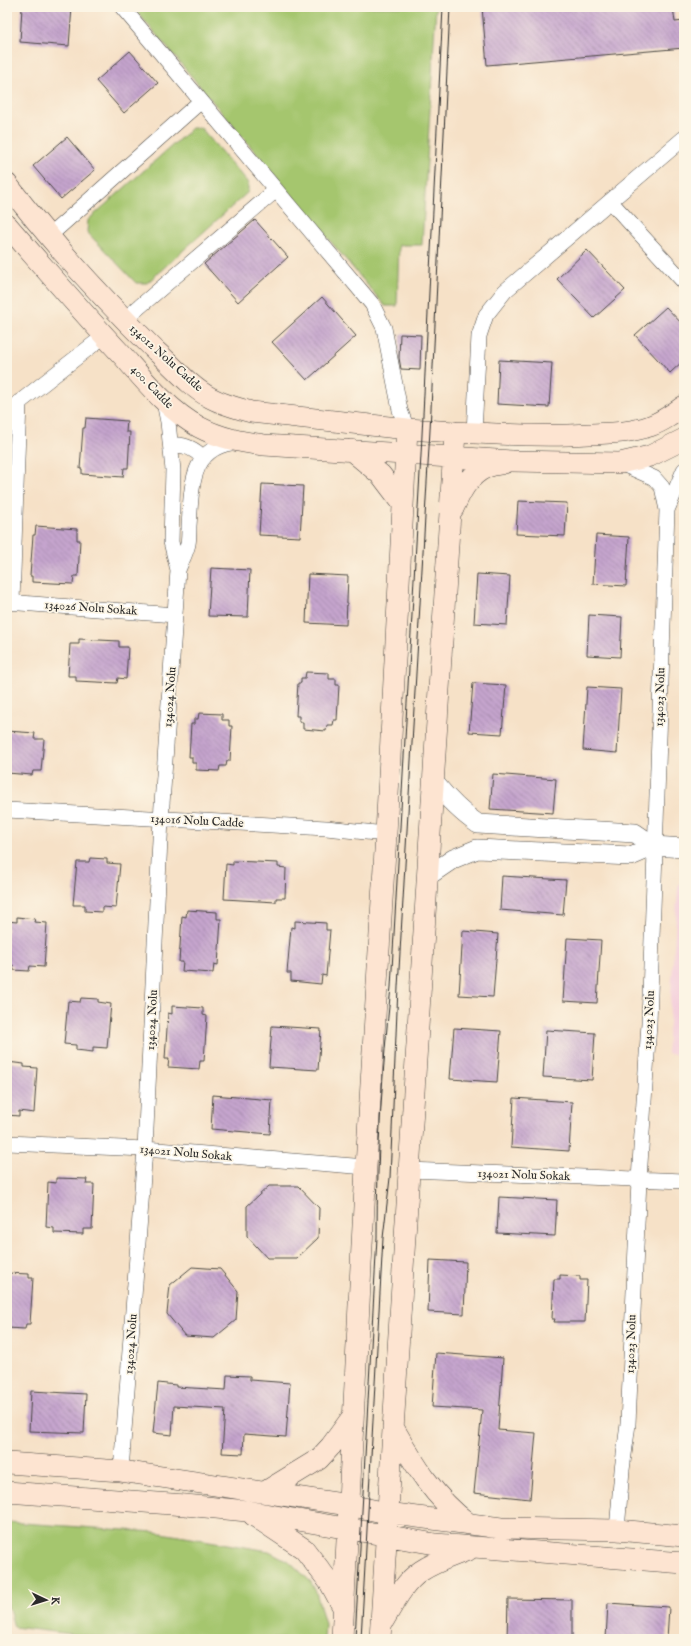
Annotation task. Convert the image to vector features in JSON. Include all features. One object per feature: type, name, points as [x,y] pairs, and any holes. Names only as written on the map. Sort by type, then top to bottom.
[{"type":"main road","name":"134012 Nolu Cadde","points":[[7,184],[49,236],[124,320],[193,385],[211,398],[229,406],[251,412],[407,429],[534,436],[601,434],[627,431],[650,426],[665,419],[684,406]]},
{"type":"main road","name":"400. Cadde","points":[[7,225],[164,402],[200,428],[240,442],[264,445],[406,455],[454,456],[512,461]]},
{"type":"main road","points":[[342,1639],[366,1168],[386,834],[407,429]]},
{"type":"main road","points":[[380,1632],[428,876],[449,517],[454,456],[464,432]]},
{"type":"main road","points":[[449,517],[462,489],[473,477],[485,468],[512,461],[620,463],[650,456],[684,439]]},
{"type":"main road","points":[[351,450],[381,475],[403,504]]},
{"type":"main road","points":[[265,1492],[319,1459],[331,1446],[353,1416]]},
{"type":"main road","points":[[393,1427],[416,1467],[432,1489],[453,1512],[469,1524]]},
{"type":"main road","points":[[7,1463],[121,1471],[349,1505],[388,1513],[501,1528],[618,1530],[684,1536]]},
{"type":"main road","points":[[7,1492],[247,1511],[386,1536],[435,1544],[473,1548],[684,1563]]},
{"type":"main road","points":[[247,1511],[304,1549],[326,1577],[344,1609]]},
{"type":"main road","points":[[380,1632],[401,1591],[420,1572],[438,1562],[473,1548]]},
{"type":"street","points":[[122,7],[372,304],[384,328],[400,410],[407,429]]},
{"type":"street","points":[[49,236],[201,101]]},
{"type":"street","points":[[464,432],[479,336],[486,315],[505,291],[684,138]]},
{"type":"street","points":[[124,320],[276,190]]},
{"type":"street","points":[[610,201],[684,282]]},
{"type":"street","points":[[7,412],[104,336]]},
{"type":"street","points":[[10,602],[19,402]]},
{"type":"street","name":"134024 Nolu","points":[[164,402],[171,445],[173,470],[171,542],[178,570]]},
{"type":"street","name":"134024 Nolu","points":[[121,1471],[145,1149],[161,819],[178,570],[188,544],[192,482],[196,469],[203,458],[216,448],[240,442]]},
{"type":"street","points":[[171,445],[190,448],[203,458]]},
{"type":"street","points":[[620,463],[654,478],[662,487],[667,510]]},
{"type":"street","points":[[667,510],[684,470]]},
{"type":"street","name":"134023 Nolu","points":[[618,1530],[622,1470],[628,1424],[639,1180],[649,1023],[654,846],[667,510]]},
{"type":"street","name":"134026 Nolu Sokak","points":[[10,602],[175,615]]},
{"type":"street","points":[[433,782],[464,815],[478,824],[635,833],[654,846]]},
{"type":"street","name":"134016 Nolu Cadde","points":[[7,810],[326,828],[386,834]]},
{"type":"street","points":[[428,876],[453,859],[477,849],[631,856],[654,846],[684,848]]},
{"type":"street","name":"134021 Nolu Sokak","points":[[7,1143],[145,1149],[366,1168]]},
{"type":"street","name":"134021 Nolu Sokak","points":[[409,1170],[639,1180],[684,1180]]},
{"type":"shaded area","points":[[684,879],[684,1055],[667,1054],[678,886]]},
{"type":"green space","points":[[133,7],[436,7],[422,245],[399,245],[397,306],[385,306]]},
{"type":"green space","points":[[192,128],[201,128],[248,183],[248,192],[147,283],[136,283],[87,232],[88,220]]},
{"type":"green space","points":[[7,1522],[155,1532],[269,1551],[290,1562],[311,1582],[316,1592],[325,1624],[324,1639],[112,1639],[14,1627],[7,1602]]},
{"type":"building","points":[[22,7],[72,7],[69,46],[20,42]]},
{"type":"building","points":[[482,7],[673,7],[675,22],[684,21],[684,48],[487,65]]},
{"type":"building","points":[[130,51],[158,83],[124,113],[96,81]]},
{"type":"building","points":[[67,137],[95,170],[61,199],[33,166]]},
{"type":"building","points":[[255,220],[288,257],[238,302],[204,264]]},
{"type":"building","points":[[587,250],[625,290],[594,318],[557,279]]},
{"type":"building","points":[[322,297],[356,336],[307,380],[272,342]]},
{"type":"building","points":[[666,307],[684,326],[684,360],[670,373],[635,335]]},
{"type":"building","points":[[400,334],[421,335],[420,370],[401,369],[399,358]]},
{"type":"building","points":[[499,360],[552,363],[549,407],[497,404]]},
{"type":"building","points":[[86,418],[127,421],[126,432],[130,432],[128,468],[124,468],[123,477],[82,474],[82,469],[80,469],[83,428],[85,428]]},
{"type":"building","points":[[262,484],[303,486],[300,537],[259,535]]},
{"type":"building","points":[[518,501],[567,503],[565,536],[516,534]]},
{"type":"building","points":[[36,526],[77,529],[77,540],[80,540],[78,576],[74,576],[73,584],[32,582],[32,576],[30,576],[33,535],[35,535]]},
{"type":"building","points":[[596,535],[629,537],[626,586],[593,584]]},
{"type":"building","points":[[211,568],[250,570],[248,617],[208,616]]},
{"type":"building","points":[[308,574],[348,576],[346,625],[306,623]]},
{"type":"building","points":[[477,574],[510,576],[507,625],[474,623]]},
{"type":"building","points":[[589,615],[622,617],[620,657],[587,655]]},
{"type":"building","points":[[79,639],[119,641],[119,647],[128,647],[126,679],[118,678],[117,683],[76,681],[76,676],[68,676],[70,644],[79,644]]},
{"type":"building","points":[[306,672],[329,673],[329,679],[336,679],[336,685],[339,685],[337,720],[334,720],[333,725],[327,725],[326,731],[303,729],[303,722],[299,722],[299,716],[296,716],[298,683],[301,683],[301,678],[305,678]]},
{"type":"building","points":[[473,683],[506,685],[502,734],[469,732]]},
{"type":"building","points":[[587,687],[621,689],[617,753],[583,750]]},
{"type":"building","points":[[199,713],[222,714],[222,720],[229,720],[229,726],[232,726],[230,761],[227,761],[226,766],[220,766],[219,771],[196,770],[196,763],[192,763],[192,757],[189,757],[191,724],[194,724],[194,719],[198,719]]},
{"type":"building","points":[[7,731],[35,733],[34,739],[44,739],[41,771],[33,771],[32,775],[7,773]]},
{"type":"building","points":[[493,774],[556,779],[553,813],[490,809]]},
{"type":"building","points":[[90,858],[107,859],[107,863],[120,864],[116,908],[102,907],[102,912],[85,911],[85,905],[73,905],[77,862],[89,862]]},
{"type":"building","points":[[233,861],[278,863],[278,867],[286,868],[285,898],[276,898],[276,902],[224,899],[226,864],[233,865]]},
{"type":"building","points":[[502,876],[566,880],[563,915],[500,910]]},
{"type":"building","points":[[187,910],[217,912],[217,919],[221,919],[218,965],[214,964],[213,973],[182,971],[183,962],[179,962],[182,916],[186,917]]},
{"type":"building","points":[[17,917],[35,919],[34,922],[47,923],[44,967],[30,966],[29,971],[13,970],[13,965],[7,965],[7,921],[17,922]]},
{"type":"building","points":[[295,921],[326,923],[326,930],[330,930],[326,976],[322,975],[321,984],[291,981],[291,973],[287,973],[291,927],[295,928]]},
{"type":"building","points":[[463,931],[498,934],[493,997],[459,995]]},
{"type":"building","points":[[567,938],[601,940],[597,1003],[563,1001]]},
{"type":"building","points":[[81,998],[98,999],[98,1002],[111,1004],[107,1048],[93,1047],[93,1052],[76,1050],[76,1045],[64,1044],[68,1001],[80,1002]]},
{"type":"building","points":[[172,1006],[203,1008],[203,1015],[207,1016],[204,1061],[200,1061],[199,1069],[168,1067],[169,1059],[165,1059],[168,1013],[172,1014]]},
{"type":"building","points":[[272,1026],[321,1029],[318,1070],[269,1067]]},
{"type":"building","points":[[454,1028],[501,1031],[497,1082],[450,1079]]},
{"type":"building","points":[[546,1030],[595,1033],[592,1080],[543,1077]]},
{"type":"building","points":[[7,1062],[24,1064],[24,1067],[37,1068],[34,1113],[19,1111],[19,1116],[7,1115]]},
{"type":"building","points":[[213,1095],[272,1100],[270,1134],[211,1129]]},
{"type":"building","points":[[514,1098],[572,1102],[569,1151],[511,1147]]},
{"type":"building","points":[[56,1178],[87,1179],[86,1184],[94,1184],[92,1229],[83,1229],[83,1234],[54,1233],[54,1228],[46,1227],[48,1182],[56,1183]]},
{"type":"building","points":[[269,1186],[298,1186],[319,1208],[318,1238],[297,1258],[267,1258],[247,1236],[247,1206]]},
{"type":"building","points":[[499,1197],[557,1200],[555,1236],[497,1233]]},
{"type":"building","points":[[430,1260],[466,1262],[464,1314],[428,1312]]},
{"type":"building","points":[[192,1267],[220,1269],[238,1291],[236,1320],[214,1338],[185,1336],[167,1314],[170,1285]]},
{"type":"building","points":[[7,1273],[29,1274],[29,1278],[33,1278],[30,1324],[26,1324],[25,1329],[7,1328]]},
{"type":"building","points":[[560,1275],[580,1276],[580,1280],[587,1280],[585,1322],[554,1322],[555,1319],[552,1319],[554,1279],[560,1279]]},
{"type":"building","points":[[436,1353],[503,1358],[498,1430],[536,1433],[530,1499],[474,1493],[482,1410],[432,1407]]},
{"type":"building","points":[[227,1375],[250,1376],[250,1380],[290,1383],[286,1437],[244,1434],[243,1454],[222,1453],[225,1409],[174,1406],[172,1435],[153,1433],[158,1383],[176,1385],[176,1387],[226,1390]]},
{"type":"building","points":[[31,1391],[86,1394],[84,1433],[29,1431]]},
{"type":"building","points":[[508,1599],[572,1600],[572,1639],[507,1639]]},
{"type":"building","points":[[608,1603],[669,1607],[667,1639],[606,1639]]},
{"type":"tram line","points":[[355,1639],[377,1237],[381,1112],[391,987],[421,455],[443,7]]},
{"type":"tram line","points":[[361,1639],[383,1238],[390,1178],[398,987],[430,430],[450,7]]}]
